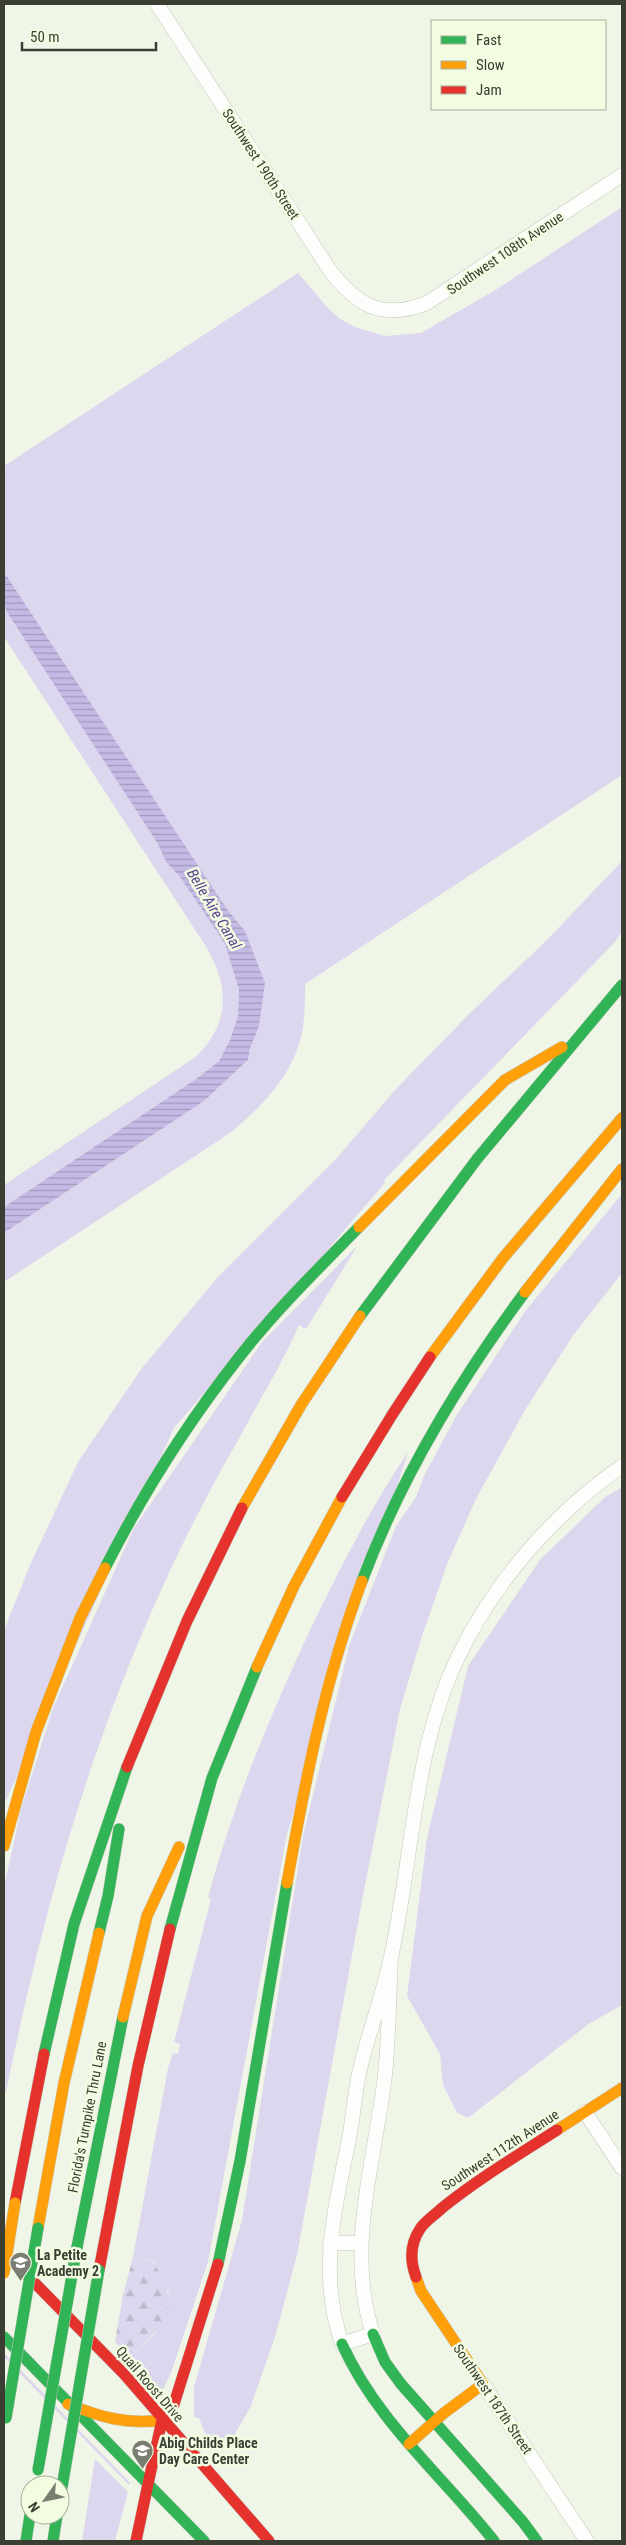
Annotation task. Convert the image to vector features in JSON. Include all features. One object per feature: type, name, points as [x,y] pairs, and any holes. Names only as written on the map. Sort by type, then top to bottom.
[{"type":"main road","points":[[4,2273],[15,2203],[68,1949],[86,1886],[129,1764],[177,1642],[203,1585],[262,1470],[295,1414],[367,1304],[409,1246],[485,1149],[622,985]]},
{"type":"main road","points":[[4,1846],[39,1724],[80,1618],[138,1504],[201,1408],[240,1355],[289,1298],[504,1080],[577,1038]]},
{"type":"main road","points":[[64,2475],[99,2270],[153,1991],[215,1769],[266,1647],[294,1588],[324,1530],[391,1416],[444,1338],[506,1256],[547,1204],[622,1118]]},
{"type":"main road","points":[[136,2541],[162,2420],[174,2404],[217,2270],[226,2232],[303,1784],[328,1682],[349,1616],[389,1517],[447,1406],[490,1341],[571,1231],[622,1169]]},
{"type":"main road","name":"Florida's Turnpike Thru Lane","points":[[4,2430],[38,2228],[76,2027],[108,1896],[129,1764]]},
{"type":"main road","name":"Florida's Turnpike Thru Lane","points":[[37,2475],[77,2247],[117,2040],[147,1916],[215,1769]]},
{"type":"main road","name":"Southwest 112th Avenue","points":[[411,2252],[419,2230],[448,2202],[622,2088]]},
{"type":"main road","name":"Quail Roost Drive","points":[[4,2252],[124,2374],[269,2541]]},
{"type":"main road","name":"Southwest 187th Street","points":[[411,2252],[411,2263],[421,2291],[483,2384]]},
{"type":"main road","points":[[4,2263],[23,2272]]},
{"type":"main road","points":[[373,2334],[385,2362],[400,2384],[523,2522],[537,2541]]},
{"type":"main road","points":[[4,2337],[204,2541]]},
{"type":"main road","points":[[342,2344],[371,2398],[494,2541]]},
{"type":"main road","points":[[409,2444],[433,2422],[483,2384]]},
{"type":"main road","points":[[68,2404],[110,2422],[138,2424],[162,2420]]},
{"type":"main road","points":[[26,2541],[28,2525]]},
{"type":"main road","points":[[53,2541],[55,2525]]},
{"type":"street","name":"Southwest 190th Street","points":[[157,4],[329,269],[352,295],[380,309]]},
{"type":"street","name":"Southwest 108th Avenue","points":[[380,309],[401,311],[427,303],[622,175]]},
{"type":"street","points":[[391,1957],[385,2073],[360,2243],[362,2290],[373,2334],[342,2344],[334,2322],[329,2287],[330,2243],[360,2070],[391,1957],[417,1797],[431,1729],[458,1658],[488,1603],[528,1552],[568,1509],[622,1466]]},
{"type":"street","points":[[585,2112],[622,2168]]},
{"type":"street","points":[[330,2243],[360,2243]]},
{"type":"street","name":"Southwest 187th Street","points":[[483,2384],[587,2541]]},
{"type":"green space","points":[[622,207],[622,775],[305,984],[303,1027],[293,1059],[276,1088],[240,1125],[4,1282],[4,1233],[204,1101],[248,1060],[260,978],[245,931],[227,909],[4,572],[4,466],[298,273],[327,307],[340,319],[355,327],[385,336],[421,333],[497,289]]},
{"type":"green space","points":[[4,605],[158,844],[166,862],[180,877],[225,944],[239,990],[238,1017],[230,1040],[219,1061],[196,1079],[4,1207],[4,1185],[197,1056],[216,1030],[223,1002],[219,974],[205,945],[4,637]]},
{"type":"green space","points":[[622,861],[622,931],[615,942],[384,1180],[385,1183],[174,1428],[4,1805],[4,1630],[30,1565],[78,1462],[142,1368],[217,1278],[336,1159],[395,1090],[469,1014],[547,940]]},
{"type":"green space","points":[[622,1194],[622,1273],[574,1334],[525,1410],[476,1499],[448,1562],[421,1639],[400,1709],[364,1890],[297,2255],[275,2337],[250,2408],[235,2434],[210,2445],[199,2418],[194,2417],[194,2387],[242,2220],[303,1836],[349,1646],[396,1526],[416,1497],[424,1476],[456,1416],[526,1310]]},
{"type":"green space","points":[[358,1245],[306,1329],[299,1325],[279,1366],[191,1527],[136,1648],[90,1772],[70,1835],[35,1962],[6,2092],[4,2092],[4,1887],[21,1809],[53,1708],[134,1528],[262,1342]]},
{"type":"green space","points":[[408,1452],[287,1834],[208,2262],[171,2373],[164,2388],[159,2390],[130,2357],[155,2333],[169,2293],[153,2261],[133,2257],[168,2068],[173,2053],[178,2054],[180,2044],[174,2042],[211,1899],[208,1897],[229,1828],[253,1761],[296,1661],[356,1538]]},
{"type":"green space","points":[[622,1487],[622,2005],[590,2023],[468,2118],[457,2113],[443,2085],[440,2054],[407,1996],[427,1838],[468,1666],[540,1560],[605,1497]]},
{"type":"green space","points":[[133,2257],[152,2261],[162,2277],[169,2303],[161,2324],[130,2357],[115,2342],[123,2295]]},
{"type":"green space","points":[[4,2353],[118,2470],[130,2483],[129,2485],[4,2357]]},
{"type":"green space","points":[[95,2459],[128,2492],[115,2541],[82,2541]]},
{"type":"water","name":"Belle Aire Canal","points":[[4,572],[227,909],[245,931],[265,983],[259,1026],[250,1048],[248,1060],[204,1101],[4,1233],[4,1207],[196,1079],[219,1061],[230,1040],[238,1016],[239,990],[225,944],[180,877],[166,862],[158,844],[7,612],[4,605]]},
{"type":"traffic: fast","points":[[360,1316],[477,1159],[622,985]]},
{"type":"traffic: fast","points":[[105,1568],[151,1485],[202,1406],[268,1322],[359,1227]]},
{"type":"traffic: fast","points":[[362,1581],[377,1542],[413,1467],[433,1431],[477,1360],[525,1292]]},
{"type":"traffic: fast","points":[[170,1929],[212,1778],[257,1667]]},
{"type":"traffic: fast","points":[[44,2054],[74,1924],[127,1767]]},
{"type":"traffic: fast","points":[[99,1933],[108,1896],[119,1829]]},
{"type":"traffic: fast","points":[[218,2264],[240,2161],[287,1883]]},
{"type":"traffic: fast","points":[[77,2247],[123,2017]]},
{"type":"traffic: fast","points":[[6,2418],[38,2228]]},
{"type":"traffic: fast","points":[[38,2470],[77,2247]]},
{"type":"traffic: fast","points":[[64,2475],[99,2270]]},
{"type":"traffic: fast","points":[[373,2334],[385,2362],[401,2384],[523,2522],[537,2541]]},
{"type":"traffic: fast","points":[[4,2337],[204,2541]]},
{"type":"traffic: fast","points":[[342,2344],[356,2372],[392,2423],[494,2541]]},
{"type":"traffic: fast","points":[[26,2541],[28,2525]]},
{"type":"traffic: fast","points":[[53,2541],[55,2525]]},
{"type":"traffic: slow","points":[[359,1227],[505,1080],[562,1047]]},
{"type":"traffic: slow","points":[[430,1357],[503,1258],[622,1118]]},
{"type":"traffic: slow","points":[[525,1292],[622,1169]]},
{"type":"traffic: slow","points":[[242,1508],[301,1405],[360,1316]]},
{"type":"traffic: slow","points":[[257,1667],[294,1586],[342,1497]]},
{"type":"traffic: slow","points":[[4,1846],[36,1732],[80,1618],[105,1568]]},
{"type":"traffic: slow","points":[[287,1883],[317,1730],[337,1655],[362,1581]]},
{"type":"traffic: slow","points":[[123,2017],[147,1916],[179,1847]]},
{"type":"traffic: slow","points":[[38,2228],[64,2083],[99,1933]]},
{"type":"traffic: slow","points":[[557,2130],[622,2088]]},
{"type":"traffic: slow","points":[[4,2273],[15,2203]]},
{"type":"traffic: slow","points":[[409,2444],[444,2413],[483,2384],[421,2291],[416,2277]]},
{"type":"traffic: slow","points":[[68,2404],[91,2413],[125,2421],[162,2420]]},
{"type":"traffic: jam","points":[[342,1497],[430,1357]]},
{"type":"traffic: jam","points":[[127,1767],[187,1621],[242,1508]]},
{"type":"traffic: jam","points":[[99,2270],[138,2066],[170,1929]]},
{"type":"traffic: jam","points":[[15,2203],[44,2054]]},
{"type":"traffic: jam","points":[[416,2277],[412,2253],[414,2241],[425,2223],[470,2187],[557,2130]]},
{"type":"traffic: jam","points":[[148,2484],[162,2420],[174,2404],[218,2264]]},
{"type":"traffic: jam","points":[[23,2271],[124,2374],[269,2541]]},
{"type":"traffic: jam","points":[[136,2541],[148,2484]]},
{"type":"place","name":"La Petite Academy 2","points":[[21,2282]]},
{"type":"place","name":"Abig Childs Place Day Care Center","points":[[143,2470]]}]
